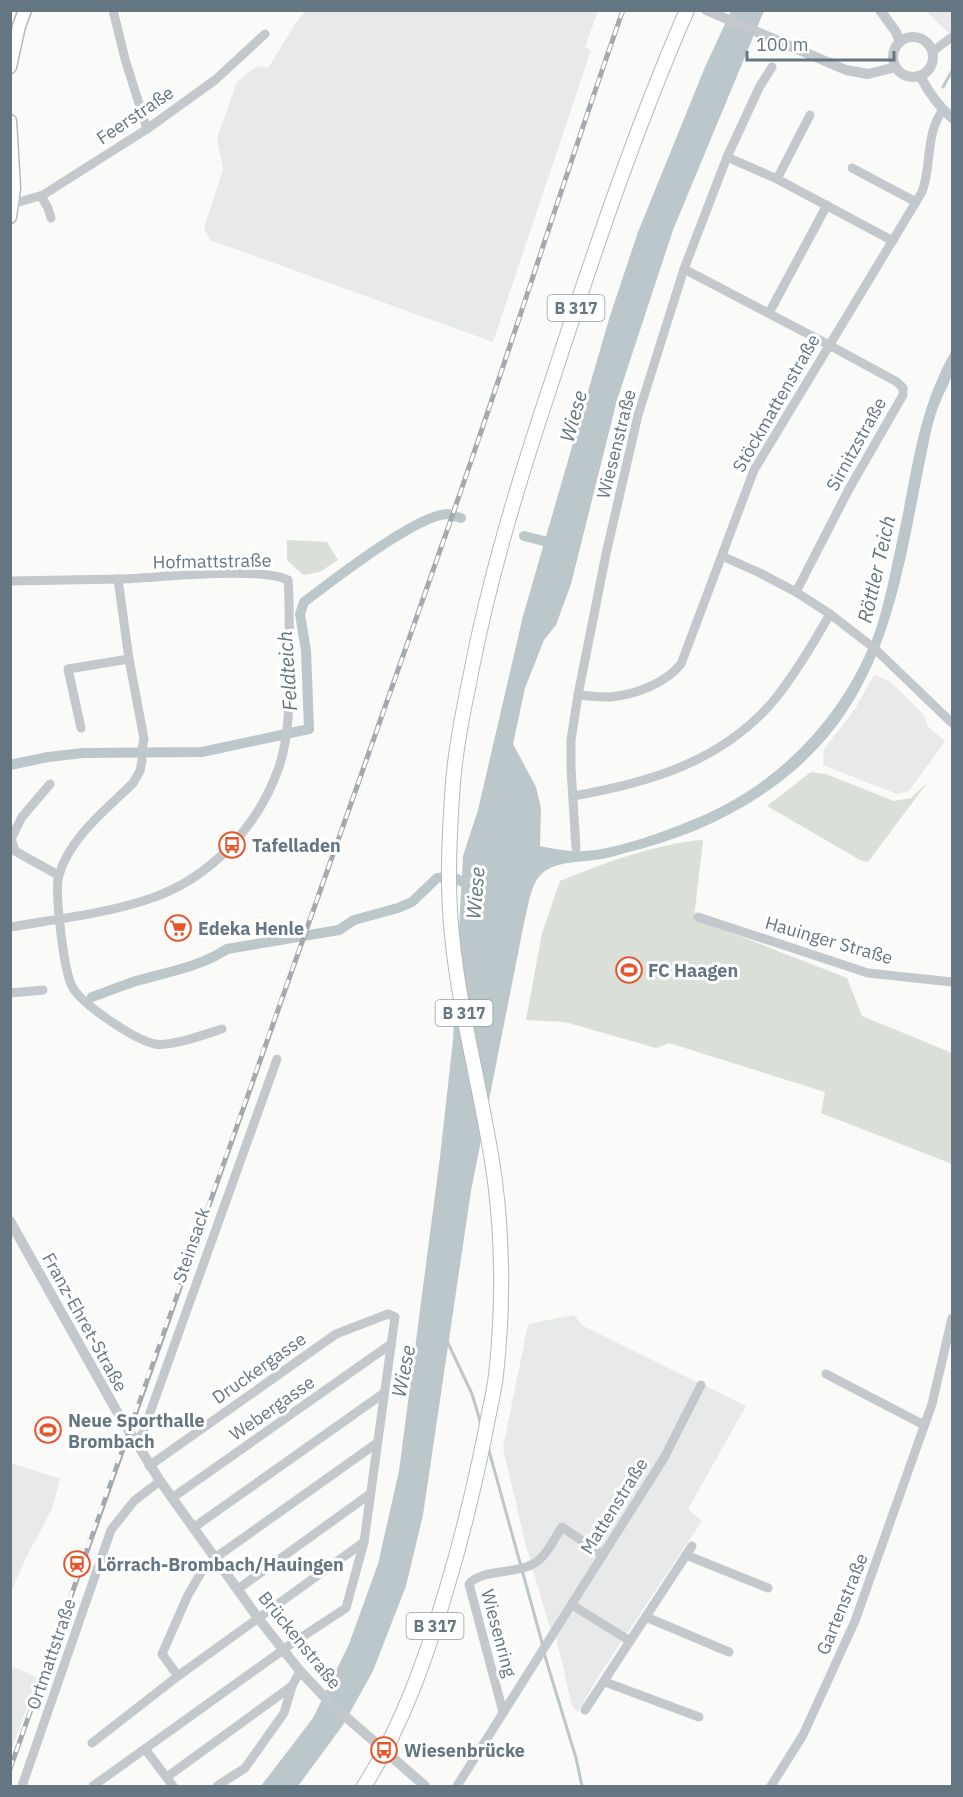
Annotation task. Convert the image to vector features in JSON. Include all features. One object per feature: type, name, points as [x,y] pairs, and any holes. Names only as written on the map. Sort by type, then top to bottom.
[{"type":"main road","points":[[10,67],[25,10]]},
{"type":"main road","name":"B 317","points":[[364,1786],[386,1750],[429,1648],[470,1504],[495,1380],[500,1331],[502,1292],[499,1216],[489,1142],[460,997],[452,934],[448,868],[452,795],[461,720],[476,644],[495,569],[534,436],[631,149],[687,10]]},
{"type":"main road","points":[[10,121],[14,188],[10,217]]},
{"type":"street","points":[[113,10],[125,59],[147,129]]},
{"type":"street","points":[[706,10],[858,74],[868,75],[896,67]]},
{"type":"street","points":[[880,10],[900,42]]},
{"type":"street","name":"Feerstraße","points":[[12,204],[40,196],[147,129],[215,80],[265,34]]},
{"type":"street","points":[[933,51],[952,37]]},
{"type":"street","points":[[919,38],[925,41],[933,51],[932,66],[920,76],[906,76],[896,67],[893,54],[900,42],[906,39],[919,38]]},
{"type":"street","name":"Wiesenstraße","points":[[576,848],[571,740],[606,554],[638,415],[684,269],[727,157],[760,86],[772,67]]},
{"type":"street","points":[[920,76],[931,96],[952,118]]},
{"type":"street","name":"Stöckmattenstraße","points":[[578,695],[610,697],[627,694],[664,679],[676,670],[685,657],[754,470],[916,202],[926,181],[933,125],[943,110]]},
{"type":"street","points":[[777,179],[810,115]]},
{"type":"street","points":[[727,157],[777,179],[892,241]]},
{"type":"street","points":[[852,168],[916,202]]},
{"type":"street","points":[[40,196],[51,218]]},
{"type":"street","points":[[770,313],[827,205]]},
{"type":"street","points":[[684,269],[829,345]]},
{"type":"street","name":"Sirnitzstraße","points":[[796,592],[849,489],[903,395],[903,388],[897,382],[829,345]]},
{"type":"street","points":[[722,556],[796,592],[830,614],[885,658],[951,716]]},
{"type":"street","name":"Hofmattstraße","points":[[10,580],[118,579],[227,574],[279,576],[288,580],[290,607],[285,742],[273,781],[250,824],[232,845],[214,862],[176,888],[151,899],[10,927]]},
{"type":"street","points":[[118,579],[129,659],[144,739],[142,749]]},
{"type":"street","points":[[573,796],[611,790],[673,771],[700,759],[735,737],[756,720],[779,693],[830,614]]},
{"type":"street","points":[[81,728],[68,669],[129,659]]},
{"type":"street","points":[[142,760],[140,771],[133,783],[76,841],[58,875],[56,892],[59,918],[71,986],[83,1001],[96,1011],[153,1043],[164,1044],[222,1029]]},
{"type":"street","points":[[50,784],[21,817],[11,839],[15,851],[58,875]]},
{"type":"street","name":"Hauinger Straße","points":[[698,917],[868,973],[952,982]]},
{"type":"street","points":[[10,993],[43,990]]},
{"type":"street","name":"Steinsack","points":[[134,1440],[142,1435],[225,1197],[277,1059]]},
{"type":"street","name":"Franz-Ehret-Straße","points":[[10,1221],[149,1466],[217,1560]]},
{"type":"street","name":"Druckergasse","points":[[149,1466],[336,1334],[388,1314],[395,1317],[391,1344]]},
{"type":"street","name":"Gartenstraße","points":[[771,1786],[803,1735],[855,1621],[932,1404],[952,1318]]},
{"type":"street","points":[[93,1786],[285,1648],[346,1608],[364,1542],[391,1344]]},
{"type":"street","name":"Webergasse","points":[[172,1498],[391,1344]]},
{"type":"street","points":[[826,1374],[924,1425]]},
{"type":"street","name":"Mattenstraße","points":[[548,1641],[664,1458],[701,1385]]},
{"type":"street","points":[[193,1528],[384,1393]]},
{"type":"street","points":[[178,1676],[162,1654],[188,1595],[202,1571],[377,1443]]},
{"type":"street","name":"Ortmattstraße","points":[[22,1786],[111,1530],[134,1501],[160,1481]]},
{"type":"street","points":[[238,1589],[370,1494]]},
{"type":"street","name":"Wiesenring","points":[[502,1712],[469,1584],[476,1578],[526,1567],[540,1560],[562,1527],[603,1555]]},
{"type":"street","points":[[92,1743],[178,1676],[364,1542]]},
{"type":"street","points":[[585,1710],[692,1546]]},
{"type":"street","points":[[686,1555],[768,1588]]},
{"type":"street","name":"Brückenstraße","points":[[217,1560],[303,1674],[332,1705],[424,1786]]},
{"type":"street","points":[[572,1605],[630,1641]]},
{"type":"street","points":[[646,1617],[729,1652]]},
{"type":"street","name":"Wiesenring","points":[[457,1786],[548,1641]]},
{"type":"street","points":[[167,1777],[292,1686],[303,1674]]},
{"type":"street","points":[[605,1682],[699,1717]]},
{"type":"street","points":[[217,1786],[245,1767],[284,1713],[292,1686]]},
{"type":"street","points":[[145,1749],[173,1786]]},
{"type":"shaded area","points":[[306,11],[598,11],[585,47],[591,50],[493,342],[210,240],[204,228],[223,169],[217,138],[237,82],[257,66],[268,68],[295,24]]},
{"type":"shaded area","points":[[926,11],[952,11],[952,36],[939,24]]},
{"type":"shaded area","points":[[287,540],[327,542],[338,560],[320,572],[303,575],[287,560]]},
{"type":"shaded area","points":[[874,675],[891,682],[924,715],[928,727],[945,741],[909,791],[897,794],[823,765],[824,749],[855,709]]},
{"type":"shaded area","points":[[811,772],[826,774],[894,801],[911,798],[927,783],[868,862],[860,860],[767,806]]},
{"type":"shaded area","points":[[703,840],[694,918],[847,978],[862,1016],[952,1053],[952,1164],[821,1113],[825,1092],[669,1043],[656,1048],[565,1022],[526,1020],[542,933],[560,881],[611,861],[649,850]]},
{"type":"shaded area","points":[[574,1315],[583,1326],[746,1406],[688,1509],[702,1521],[598,1677],[578,1712],[572,1706],[557,1641],[550,1628],[526,1546],[503,1448],[528,1324]]},
{"type":"shaded area","points":[[11,1463],[60,1479],[52,1509],[11,1592]]},
{"type":"shaded area","points":[[11,1666],[38,1678],[11,1751]]},
{"type":"water","name":"Wiese","points":[[731,11],[764,11],[673,230],[617,400],[571,584],[556,625],[544,640],[525,688],[513,744],[536,787],[541,808],[540,846],[573,851],[597,850],[642,839],[697,818],[727,804],[756,786],[806,742],[828,717],[863,660],[876,629],[890,576],[919,435],[932,393],[952,350],[951,376],[932,428],[901,578],[874,662],[854,701],[828,737],[795,770],[756,799],[715,822],[648,847],[598,860],[555,866],[543,872],[534,885],[524,923],[471,1191],[423,1515],[406,1586],[373,1671],[343,1725],[298,1786],[261,1786],[313,1718],[349,1644],[378,1564],[399,1471],[440,1157],[453,1040],[463,856],[478,810],[523,616],[609,319],[638,232],[705,67]]},
{"type":"waterway","points":[[943,87],[952,71]]},
{"type":"waterway","name":"Feldteich","points":[[10,765],[83,753],[202,752],[309,729],[306,651],[300,614],[304,602],[374,550],[416,525],[448,514],[461,518]]},
{"type":"waterway","name":"Feldteich","points":[[524,536],[556,544]]},
{"type":"waterway","name":"Wiese","points":[[92,997],[136,981],[195,965],[227,949],[339,930],[354,920],[412,902],[437,878],[453,877],[465,883],[474,880]]},
{"type":"waterway","points":[[447,1341],[472,1394],[481,1424]]},
{"type":"waterway","points":[[488,1447],[543,1646]]},
{"type":"waterway","points":[[544,1653],[576,1758],[582,1786]]},
{"type":"railway","points":[[10,1769],[449,525],[623,10]]},
{"type":"place","name":"Tafelladen","points":[[232,845]]},
{"type":"place","name":"Edeka Henle","points":[[178,928]]},
{"type":"place","name":"FC Haagen","points":[[629,970]]},
{"type":"place","name":"Neue Sporthalle Brombach","points":[[48,1430]]},
{"type":"place","name":"Lörrach-Brombach/Hauingen","points":[[77,1564]]},
{"type":"place","name":"Wiesenbrücke","points":[[384,1750]]},
{"type":"water label","name":"Röttler Teich","points":[[876,569]]}]
